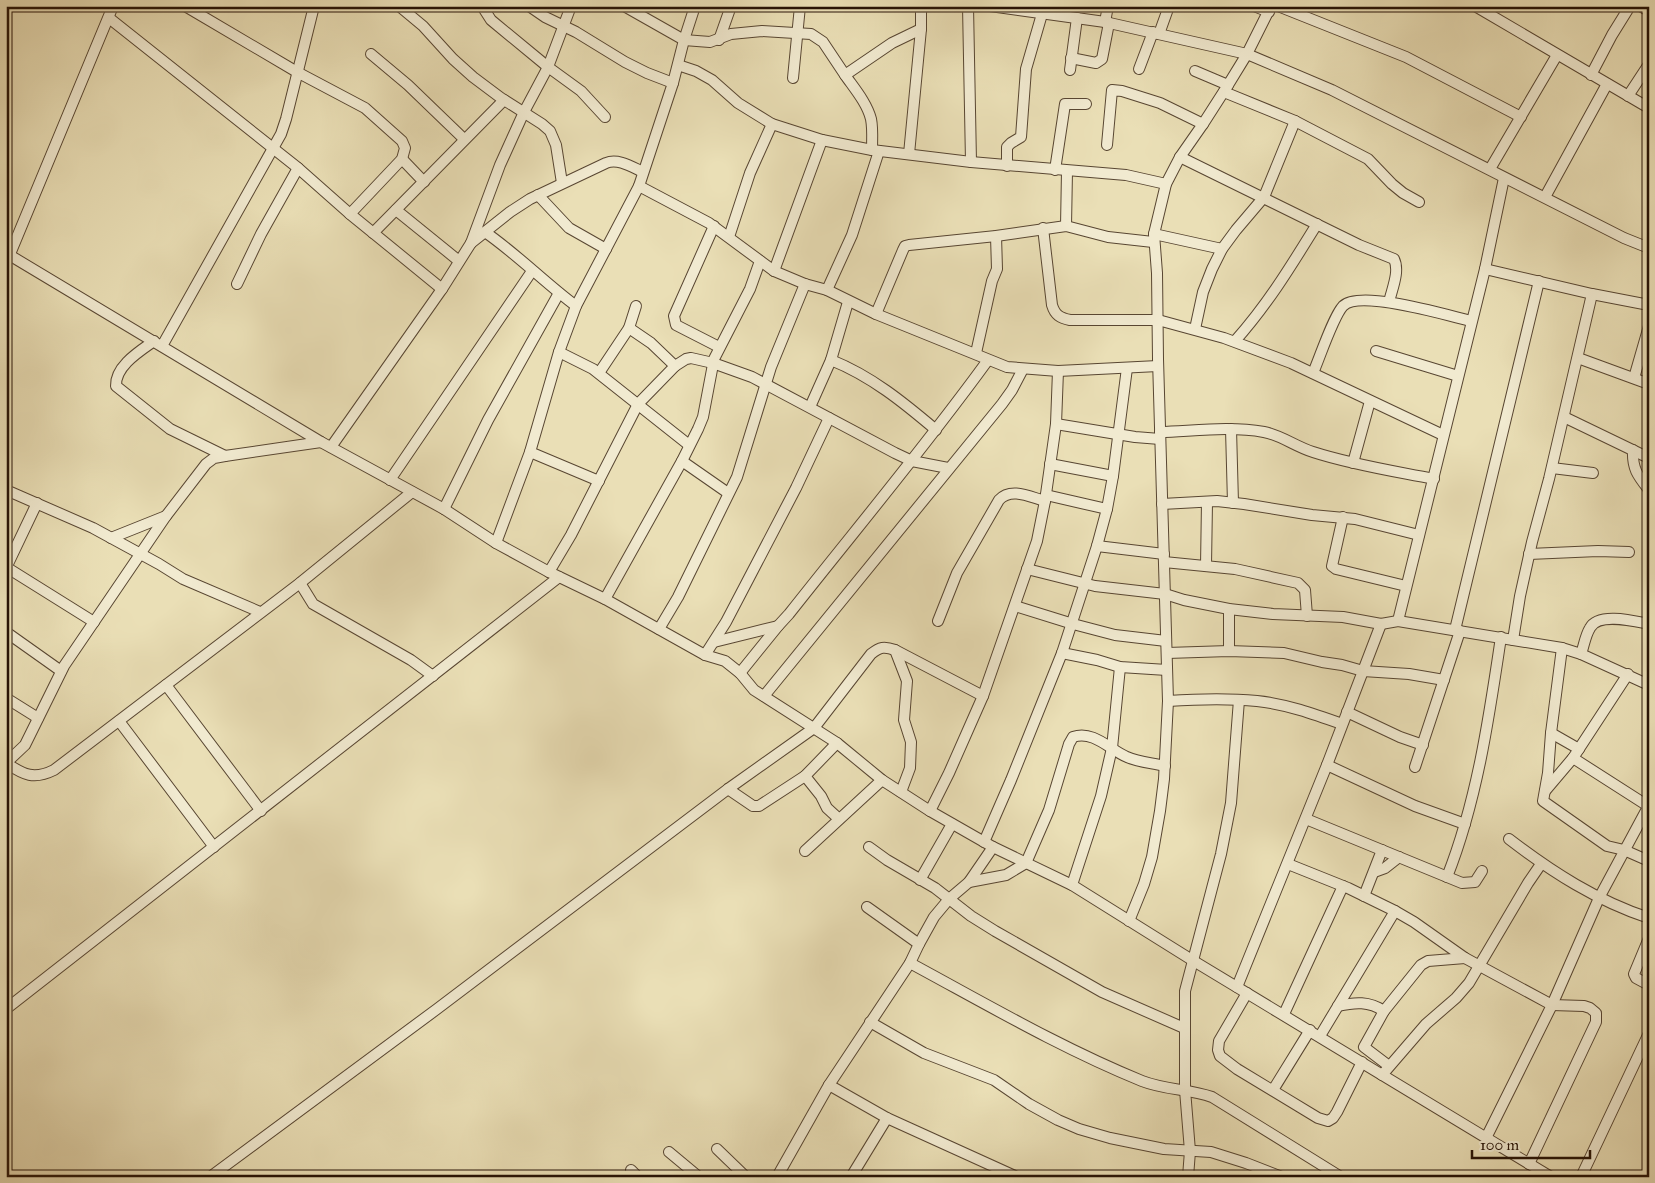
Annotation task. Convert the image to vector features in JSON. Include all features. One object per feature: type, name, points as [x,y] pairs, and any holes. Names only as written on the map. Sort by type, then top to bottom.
[{"type":"street","points":[[113,6],[110,18],[8,254],[321,442],[444,509],[496,543],[549,572],[605,599],[705,654],[726,661],[740,673],[747,683],[764,696],[837,743],[882,780],[930,811],[988,844],[1072,884],[1192,960],[1284,1014],[1545,1175]]},
{"type":"street","points":[[186,6],[297,72],[351,100],[376,117],[402,142],[405,148],[402,159],[350,214]]},
{"type":"street","points":[[399,6],[423,26],[459,65],[504,100],[542,124],[550,132],[556,145],[562,183]]},
{"type":"street","points":[[482,6],[491,20],[548,67],[581,91],[605,117]]},
{"type":"street","points":[[528,6],[545,18],[576,32],[647,74],[673,82]]},
{"type":"street","points":[[332,447],[442,289],[471,243],[500,166],[524,112],[548,67],[571,6]]},
{"type":"street","points":[[624,6],[684,40],[703,42],[719,40],[731,34],[745,32],[798,33],[816,36],[823,42],[865,105],[870,117],[875,150],[852,235],[827,290]]},
{"type":"street","points":[[496,543],[530,452],[559,352],[576,306],[639,186],[673,82],[695,6]]},
{"type":"street","points":[[719,40],[731,6]]},
{"type":"street","points":[[793,78],[800,6]]},
{"type":"street","points":[[910,154],[921,29],[921,6]]},
{"type":"street","points":[[968,6],[971,162]]},
{"type":"street","points":[[990,6],[1107,22],[1247,54],[1332,90],[1624,238],[1649,248]]},
{"type":"street","points":[[1071,58],[1100,62],[1102,59],[1108,6]]},
{"type":"street","points":[[1139,69],[1169,6]]},
{"type":"street","points":[[1129,921],[1144,884],[1152,856],[1160,811],[1165,766],[1168,701],[1157,273],[1154,238],[1166,184],[1180,156],[1203,124],[1247,54],[1270,9],[1254,6]]},
{"type":"street","points":[[1278,6],[1406,57],[1521,116]]},
{"type":"street","points":[[1475,6],[1649,108]]},
{"type":"street","points":[[1591,75],[1612,34],[1630,6]]},
{"type":"street","points":[[1640,6],[1649,11]]},
{"type":"street","points":[[225,456],[170,429],[116,386],[116,382],[120,372],[130,359],[158,343],[284,127],[311,8]]},
{"type":"street","points":[[1007,166],[1007,148],[1021,136],[1026,69],[1042,14]]},
{"type":"street","points":[[110,18],[298,168],[350,214],[442,289]]},
{"type":"street","points":[[1070,70],[1076,18]]},
{"type":"street","points":[[845,74],[892,43],[921,29]]},
{"type":"street","points":[[371,54],[408,85],[464,139]]},
{"type":"street","points":[[1490,169],[1557,55]]},
{"type":"street","points":[[1628,96],[1649,64]]},
{"type":"street","points":[[678,65],[696,71],[712,80],[738,103],[772,124],[822,140],[875,150],[1007,166],[1126,176],[1166,184]]},
{"type":"street","points":[[1195,71],[1368,159],[1398,188],[1419,202]]},
{"type":"street","points":[[1545,197],[1607,84]]},
{"type":"street","points":[[1107,145],[1112,90],[1122,91],[1160,103],[1203,124]]},
{"type":"street","points":[[373,233],[504,100]]},
{"type":"street","points":[[1055,170],[1065,104],[1086,104]]},
{"type":"street","points":[[1195,329],[1203,292],[1212,269],[1222,249],[1246,216],[1264,197],[1295,121]]},
{"type":"street","points":[[729,237],[750,174],[772,124]]},
{"type":"street","points":[[774,271],[822,140]]},
{"type":"street","points":[[1180,156],[1317,224],[1394,258],[1397,264],[1396,273],[1389,302]]},
{"type":"street","points":[[402,159],[424,182]]},
{"type":"street","points":[[471,243],[510,212],[538,195],[610,161],[620,162],[643,172]]},
{"type":"street","points":[[237,284],[298,168]]},
{"type":"street","points":[[1066,226],[1067,170]]},
{"type":"street","points":[[1398,621],[1485,269],[1504,178]]},
{"type":"street","points":[[639,186],[714,226],[774,271],[805,284],[827,290],[848,302],[876,314],[1007,367],[1058,371],[1158,366]]},
{"type":"street","points":[[538,195],[568,228],[606,249]]},
{"type":"street","points":[[396,210],[459,261]]},
{"type":"street","points":[[1235,341],[1271,298],[1317,224]]},
{"type":"street","points":[[714,226],[674,316],[674,320],[676,325],[719,347]]},
{"type":"street","points":[[876,314],[905,246],[1066,226],[1108,237],[1154,238],[1222,249]]},
{"type":"street","points":[[1043,228],[1052,306],[1056,314],[1070,320],[1158,320],[1235,341],[1313,373],[1443,436]]},
{"type":"street","points":[[486,232],[512,251],[532,271],[576,306]]},
{"type":"street","points":[[976,353],[996,269],[996,236]]},
{"type":"street","points":[[605,599],[682,460],[703,417],[713,363],[719,347],[743,302],[760,261]]},
{"type":"street","points":[[1485,269],[1649,305]]},
{"type":"street","points":[[390,480],[532,271]]},
{"type":"street","points":[[1415,767],[1444,680],[1458,630],[1539,281]]},
{"type":"street","points":[[658,629],[678,597],[737,477],[766,383],[786,327],[805,284]]},
{"type":"street","points":[[444,509],[488,420],[558,293]]},
{"type":"street","points":[[1513,640],[1529,554],[1552,468],[1592,294]]},
{"type":"street","points":[[1313,373],[1337,316],[1343,306],[1349,302],[1357,300],[1389,302],[1471,322]]},
{"type":"street","points":[[810,407],[831,360],[848,302]]},
{"type":"street","points":[[599,374],[629,328],[636,306]]},
{"type":"street","points":[[1634,378],[1649,326]]},
{"type":"street","points":[[629,328],[651,343],[675,366]]},
{"type":"street","points":[[1376,351],[1458,376]]},
{"type":"street","points":[[559,352],[580,361],[599,374],[689,445]]},
{"type":"street","points":[[549,572],[571,535],[638,404],[675,366],[681,361],[691,358],[713,363],[766,383],[828,418],[912,461],[948,468]]},
{"type":"street","points":[[1578,358],[1649,384]]},
{"type":"street","points":[[831,360],[876,382],[936,430]]},
{"type":"street","points":[[740,673],[790,614],[912,461],[988,360]]},
{"type":"street","points":[[791,1177],[778,1174],[829,1085],[910,963],[934,918],[949,899],[969,882],[988,844],[1011,780],[1073,624],[1097,546],[1107,509],[1113,476],[1120,434],[1127,368]]},
{"type":"street","points":[[764,696],[1006,399],[1023,369]]},
{"type":"street","points":[[930,811],[983,696],[1037,541],[1046,498],[1056,424],[1058,371]]},
{"type":"street","points":[[1353,463],[1370,402]]},
{"type":"street","points":[[1564,417],[1649,458]]},
{"type":"street","points":[[705,654],[726,622],[796,488],[828,418]]},
{"type":"street","points":[[1056,424],[1120,434],[1160,435],[1231,429],[1255,431],[1275,435],[1312,452],[1353,463],[1434,479]]},
{"type":"street","points":[[1231,429],[1233,503]]},
{"type":"street","points":[[321,442],[214,458],[206,464],[166,516],[61,671],[22,749],[6,763],[26,774],[41,776],[54,770],[300,583],[412,492]]},
{"type":"street","points":[[1632,450],[1634,468],[1649,490]]},
{"type":"street","points":[[530,452],[599,481]]},
{"type":"street","points":[[682,460],[728,493]]},
{"type":"street","points":[[1050,464],[1113,476]]},
{"type":"street","points":[[1552,468],[1593,472]]},
{"type":"street","points":[[6,490],[111,538],[183,579],[260,612]]},
{"type":"street","points":[[938,621],[957,573],[1002,496],[1013,494],[1046,498],[1107,509]]},
{"type":"street","points":[[1206,566],[1208,502]]},
{"type":"street","points":[[37,503],[6,567],[94,622]]},
{"type":"street","points":[[1162,504],[1233,503],[1312,515],[1342,517],[1419,535]]},
{"type":"street","points":[[111,538],[166,516]]},
{"type":"street","points":[[1342,517],[1332,566],[1336,569],[1406,586]]},
{"type":"street","points":[[1097,546],[1206,566],[1235,569],[1298,583],[1305,590],[1307,616]]},
{"type":"street","points":[[1529,554],[1598,551],[1629,552]]},
{"type":"street","points":[[1028,569],[1084,584],[1165,594],[1184,600],[1229,609],[1307,616],[1343,617],[1381,624],[1398,621],[1562,648],[1581,654],[1649,685]]},
{"type":"street","points":[[6,1009],[262,811],[559,577]]},
{"type":"street","points":[[300,583],[313,604],[411,660],[433,676]]},
{"type":"street","points":[[1015,606],[1115,635],[1166,641]]},
{"type":"street","points":[[1229,609],[1229,651]]},
{"type":"street","points":[[1581,654],[1589,628],[1593,622],[1610,618],[1649,624]]},
{"type":"street","points":[[1237,987],[1306,819],[1381,624]]},
{"type":"street","points":[[714,642],[778,626]]},
{"type":"street","points":[[6,632],[61,671]]},
{"type":"street","points":[[1448,877],[1465,824],[1489,718],[1501,637]]},
{"type":"street","points":[[210,1177],[437,1010],[728,789],[814,728],[871,654],[880,647],[895,650],[983,696]]},
{"type":"street","points":[[1562,648],[1550,733],[1548,773],[1543,801],[1607,846],[1624,850],[1649,861]]},
{"type":"street","points":[[895,650],[907,681],[904,720],[911,742],[910,768],[901,792]]},
{"type":"street","points":[[1167,652],[1229,651],[1284,653],[1363,671],[1409,674],[1444,680]]},
{"type":"street","points":[[1062,653],[1120,667],[1167,670]]},
{"type":"street","points":[[1072,884],[1101,796],[1112,748],[1120,667]]},
{"type":"street","points":[[1544,792],[1576,754],[1628,674]]},
{"type":"street","points":[[166,685],[262,811]]},
{"type":"street","points":[[6,698],[38,718]]},
{"type":"street","points":[[1168,701],[1202,699],[1257,701],[1297,709],[1342,724]]},
{"type":"street","points":[[1188,1177],[1190,1151],[1185,1090],[1185,991],[1216,874],[1231,803],[1239,700]]},
{"type":"street","points":[[1347,712],[1400,737],[1423,745]]},
{"type":"street","points":[[119,721],[214,847]]},
{"type":"street","points":[[1486,1138],[1552,1005],[1599,898],[1648,805],[1576,754],[1550,733]]},
{"type":"street","points":[[969,882],[1006,875],[1026,863],[1049,810],[1072,738],[1076,736],[1095,739],[1130,758],[1165,766]]},
{"type":"street","points":[[728,789],[750,805],[757,807],[805,776],[837,743]]},
{"type":"street","points":[[1327,765],[1416,806],[1465,824]]},
{"type":"street","points":[[805,776],[821,796],[827,808],[839,819]]},
{"type":"street","points":[[805,851],[882,780]]},
{"type":"street","points":[[1306,819],[1462,883],[1471,883],[1478,879],[1482,870]]},
{"type":"street","points":[[920,880],[952,824]]},
{"type":"street","points":[[1509,838],[1541,864],[1599,898],[1649,918]]},
{"type":"street","points":[[1607,846],[1616,864]]},
{"type":"street","points":[[869,847],[949,899],[970,916],[1102,992],[1184,1028]]},
{"type":"street","points":[[1364,896],[1382,850]]},
{"type":"street","points":[[1374,872],[1385,868],[1399,857]]},
{"type":"street","points":[[1288,864],[1343,886],[1395,911],[1465,958],[1552,1005],[1590,1008],[1596,1012],[1596,1022],[1529,1164]]},
{"type":"street","points":[[1382,1074],[1426,1024],[1456,998],[1469,983],[1541,864]]},
{"type":"street","points":[[1284,1014],[1343,886]]},
{"type":"street","points":[[867,907],[919,944]]},
{"type":"street","points":[[1320,1036],[1395,911]]},
{"type":"street","points":[[1649,938],[1634,974],[1636,978],[1649,985]]},
{"type":"street","points":[[1389,1066],[1364,1047],[1384,1011],[1421,965],[1428,962],[1465,958]]},
{"type":"street","points":[[910,963],[1060,1044],[1143,1081],[1159,1087],[1197,1091],[1212,1097],[1341,1177]]},
{"type":"street","points":[[1247,993],[1218,1044],[1218,1053],[1222,1059],[1236,1069],[1318,1118],[1328,1121],[1337,1112],[1362,1062]]},
{"type":"street","points":[[1338,1006],[1349,1003],[1368,1004],[1384,1011]]},
{"type":"street","points":[[870,1022],[924,1053],[994,1080],[1029,1104],[1058,1120],[1079,1128],[1164,1149],[1218,1154],[1282,1177]]},
{"type":"street","points":[[1273,1090],[1310,1030]]},
{"type":"street","points":[[1581,1177],[1649,1033]]},
{"type":"street","points":[[829,1085],[887,1118],[1017,1177]]},
{"type":"street","points":[[852,1177],[887,1118]]},
{"type":"street","points":[[716,1149],[746,1177]]},
{"type":"street","points":[[669,1152],[699,1177]]}]
